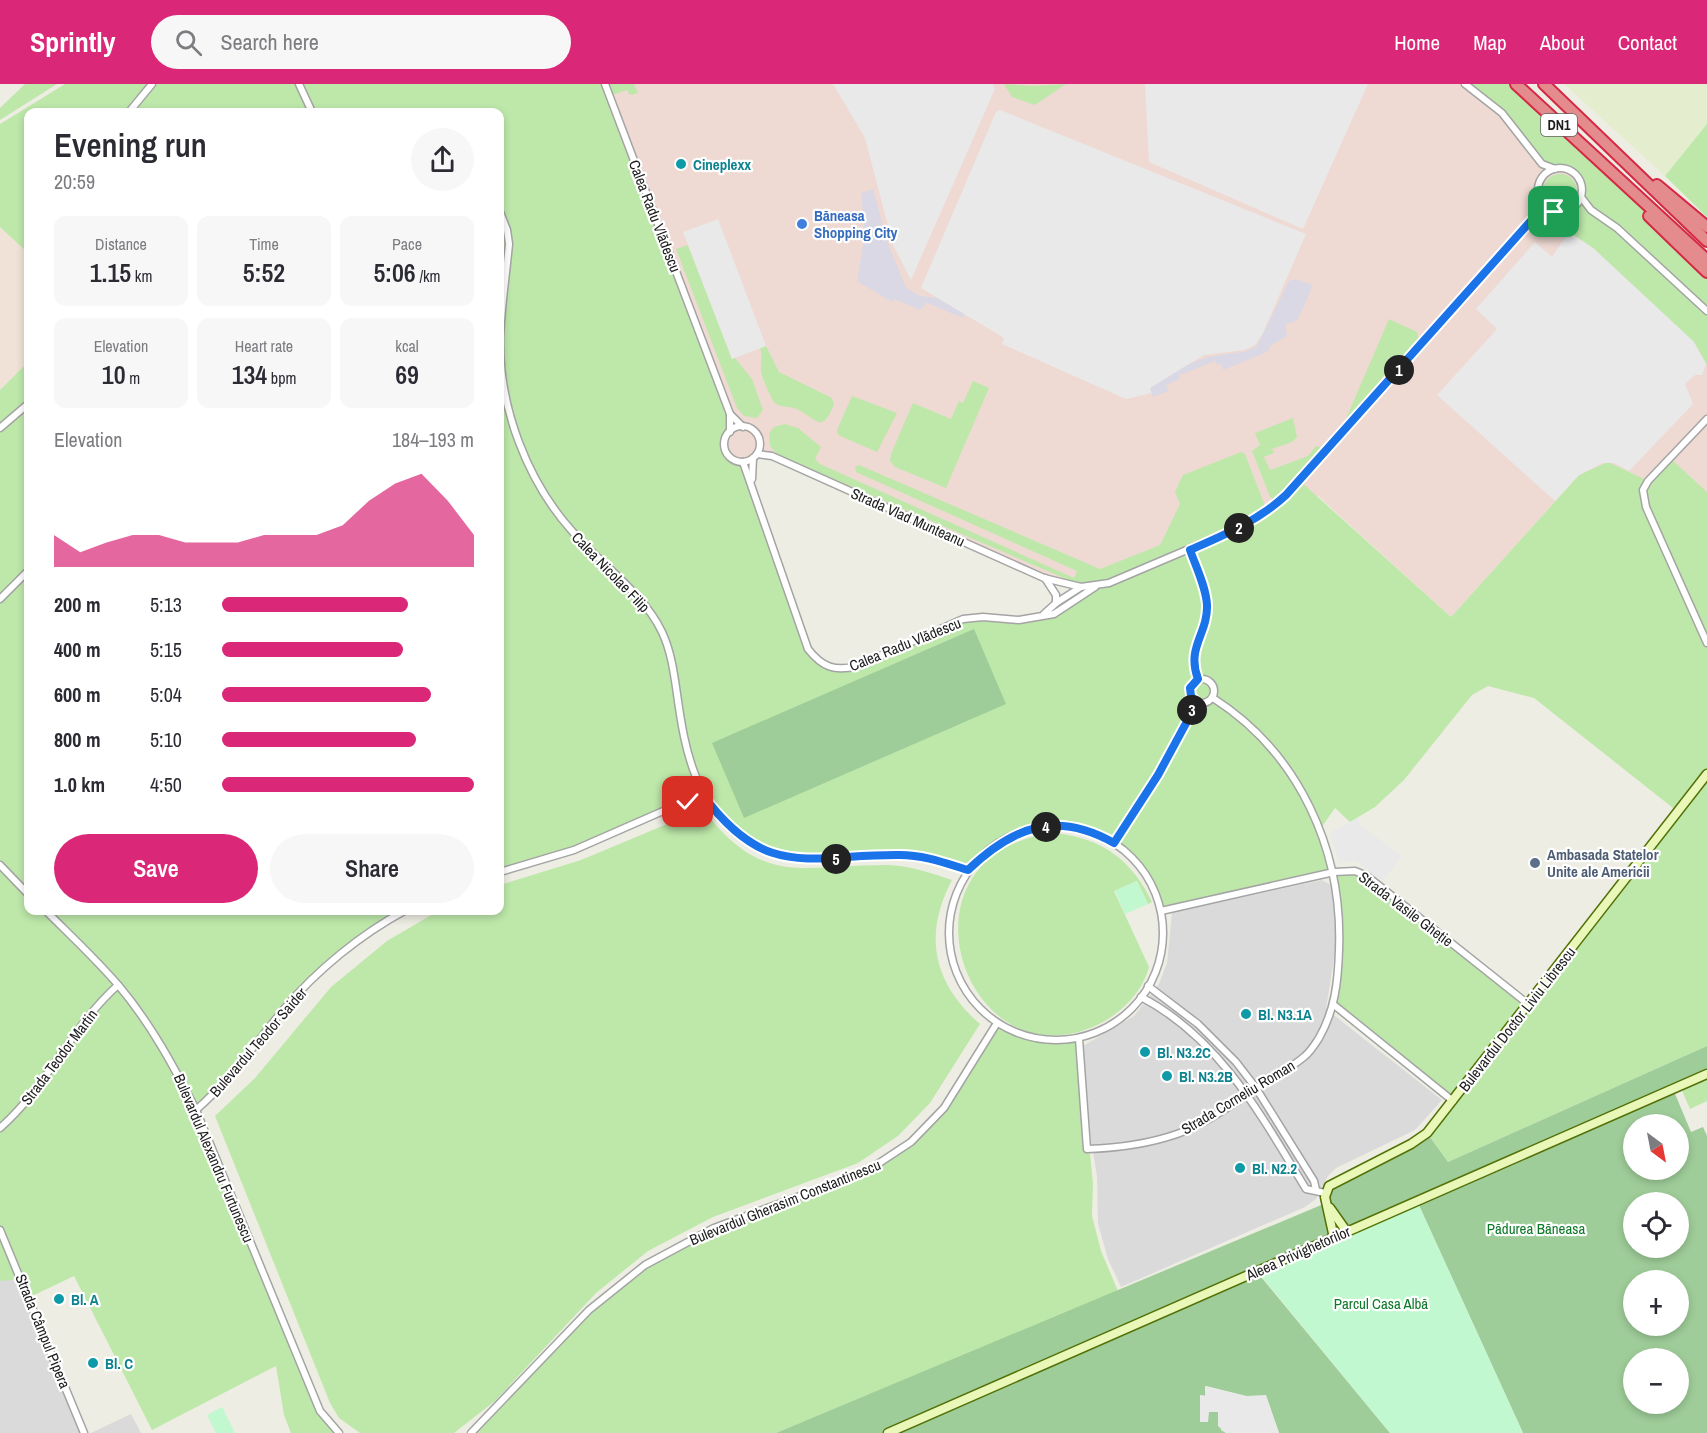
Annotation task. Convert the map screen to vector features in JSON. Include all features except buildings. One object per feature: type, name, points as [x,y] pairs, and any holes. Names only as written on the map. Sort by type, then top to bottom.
[{"type":"highway","name":"DN1","points":[[1516,84],[1707,260]]},
{"type":"highway","name":"DN1","points":[[1544,84],[1707,241]]},
{"type":"highway","points":[[1614,151],[1707,227]]},
{"type":"highway","points":[[1602,165],[1668,236],[1707,273]]},
{"type":"street","points":[[132,108],[152,84]]},
{"type":"street","points":[[299,84],[310,108]]},
{"type":"street","name":"Calea Radu Vlădescu","points":[[605,84],[730,414],[730,432]]},
{"type":"street","points":[[1465,84],[1502,113],[1542,164],[1574,174],[1580,183],[1581,197],[1590,210],[1617,228],[1707,311]]},
{"type":"street","points":[[1542,164],[1542,178],[1538,190],[1541,201],[1551,210]]},
{"type":"street","points":[[1542,178],[1555,169]]},
{"type":"street","points":[[1537,214],[1551,210],[1565,212],[1574,207],[1581,197]]},
{"type":"street","name":"Calea Radu Vlădescu","points":[[742,462],[752,483],[762,524],[808,649],[825,666],[843,670],[857,666],[963,619],[983,616],[1019,620],[1064,609],[1096,587],[1190,550],[1243,526],[1272,508],[1537,214],[1541,201]]},
{"type":"street","points":[[1574,207],[1590,210]]},
{"type":"street","name":"Calea Nicolae Filip","points":[[504,222],[509,244],[504,313]]},
{"type":"street","name":"Calea Nicolae Filip","points":[[504,381],[515,426],[534,475],[557,513],[647,607],[663,635],[671,657],[686,750],[702,794],[723,821],[760,847],[782,856],[818,860],[910,855],[932,858],[968,870]]},
{"type":"street","points":[[0,428],[24,407]]},
{"type":"street","name":"Calea Radu Vlădescu","points":[[730,414],[743,427]]},
{"type":"street","points":[[1707,419],[1648,481],[1643,496],[1707,643]]},
{"type":"street","points":[[743,427],[753,431],[760,445],[755,456],[742,462],[732,459],[726,452],[725,441],[730,432],[743,427]]},
{"type":"street","name":"Strada Vlad Munteanu","points":[[760,445],[772,456],[1044,578]]},
{"type":"street","name":"Calea Radu Vlădescu","points":[[752,483],[755,456]]},
{"type":"street","name":"Strada Vlad Munteanu","points":[[755,456],[772,456]]},
{"type":"street","points":[[1190,550],[1207,605],[1194,650],[1193,667],[1198,679]]},
{"type":"street","points":[[0,599],[24,575]]},
{"type":"street","points":[[1044,578],[1056,595],[1056,603]]},
{"type":"street","name":"Calea Radu Vlădescu","points":[[1044,578],[1081,587],[1096,587]]},
{"type":"street","points":[[1064,609],[1069,593],[1065,584]]},
{"type":"street","name":"Calea Radu Vlădescu","points":[[1041,616],[1069,593],[1081,587]]},
{"type":"street","points":[[1197,703],[1207,703],[1215,693],[1212,683],[1198,679]]},
{"type":"street","points":[[1197,703],[1190,692],[1192,684],[1198,679]]},
{"type":"street","name":"Strada Corneliu Roman","points":[[1079,1039],[1088,1149],[1138,1145],[1180,1133],[1247,1094],[1305,1056],[1320,1036],[1334,1005],[1339,970],[1340,911],[1334,872],[1321,828],[1287,768],[1246,724],[1213,698]]},
{"type":"street","points":[[1114,843],[1158,775],[1197,703]]},
{"type":"street","name":"Bulevardul Doctor Liviu Librescu","points":[[1326,1198],[1334,1182],[1419,1139],[1453,1101],[1707,774]]},
{"type":"street","points":[[504,871],[574,850],[702,794]]},
{"type":"street","points":[[1055,826],[1077,828],[1114,843],[1133,859],[1149,881],[1161,911],[1162,946],[1157,966],[1141,997],[1124,1016],[1106,1028],[1079,1039],[1041,1039],[1015,1032],[997,1023],[964,985],[952,953],[951,918],[954,903],[968,870],[995,846],[1014,834],[1032,828],[1055,826]]},
{"type":"street","points":[[0,865],[24,890]]},
{"type":"street","name":"Strada Vasile Gheție","points":[[1161,911],[1334,872],[1355,871],[1367,876],[1528,1004]]},
{"type":"street","name":"Bulevardul Alexandru Furtunescu","points":[[50,915],[118,985],[139,1011],[176,1070],[196,1110],[320,1411],[339,1433]]},
{"type":"street","name":"Bulevardul Teodor Saider","points":[[196,1110],[227,1081],[307,984],[367,935],[398,915]]},
{"type":"street","name":"Strada Teodor Martin","points":[[0,1128],[31,1097],[87,1018],[118,985]]},
{"type":"street","points":[[1148,986],[1215,1039],[1256,1088],[1314,1181],[1316,1190]]},
{"type":"street","points":[[1141,997],[1193,1034],[1230,1072],[1247,1094],[1306,1189],[1316,1190],[1326,1198],[1347,1232]]},
{"type":"street","points":[[1334,1005],[1453,1101]]},
{"type":"street","name":"Bulevardul Gherasim Constantinescu","points":[[471,1433],[589,1310],[645,1265],[714,1228],[867,1171],[911,1142],[944,1108],[997,1023]]},
{"type":"street","name":"Aleea Privighetorilor","points":[[888,1433],[1707,1074]]},
{"type":"street","points":[[1326,1198],[1334,1238]]},
{"type":"street","name":"Strada Câmpul Pipera","points":[[0,1230],[84,1433]]},
{"type":"shaded area","points":[[605,84],[1516,84],[1707,272],[1707,643],[1579,475],[1451,617],[1318,496],[1258,517],[1096,587],[1044,578],[759,450],[748,461],[732,459],[724,445],[730,432]]},
{"type":"shaded area","points":[[833,84],[993,84],[995,89],[911,280],[893,245],[865,138]]},
{"type":"shaded area","points":[[1145,84],[1368,84],[1303,229],[1149,162]]},
{"type":"shaded area","points":[[1000,110],[1306,234],[1262,335],[1255,345],[1244,350],[1204,355],[1151,388],[1152,393],[1126,399],[1002,344],[1004,338],[921,288],[996,112]]},
{"type":"shaded area","points":[[873,189],[887,241],[906,288],[920,296],[937,298],[964,314],[963,318],[927,303],[920,310],[894,299],[892,302],[857,281],[865,234],[861,193]]},
{"type":"shaded area","points":[[718,219],[766,346],[732,359],[683,232]]},
{"type":"shaded area","points":[[0,227],[24,249],[24,366],[0,390]]},
{"type":"shaded area","points":[[1569,232],[1593,248],[1694,342],[1706,364],[1702,375],[1695,375],[1685,384],[1693,404],[1629,471],[1614,463],[1603,463],[1579,475],[1555,501],[1437,395],[1497,329],[1476,309],[1535,242],[1552,257]]},
{"type":"shaded area","points":[[1296,279],[1312,285],[1297,321],[1285,324],[1287,336],[1270,346],[1267,352],[1223,370],[1221,364],[1217,365],[1215,361],[1179,375],[1180,379],[1166,385],[1169,391],[1153,397],[1150,388],[1189,364],[1208,357],[1247,351],[1257,346],[1289,281]]},
{"type":"shaded area","points":[[1358,818],[1360,825],[1402,856],[1383,881],[1356,861],[1339,863],[1330,832]]},
{"type":"shaded area","points":[[1322,880],[1333,886],[1336,945],[1326,1009],[1442,1100],[1415,1130],[1336,1168],[1328,1176],[1316,1199],[1305,1207],[1121,1287],[1108,1259],[1098,1224],[1097,1176],[1091,1141],[1083,1046],[1134,1016],[1159,984],[1167,963],[1172,912]]},
{"type":"shaded area","points":[[0,1227],[84,1433],[0,1433]]},
{"type":"shaded area","points":[[1205,1386],[1246,1396],[1266,1395],[1279,1433],[1226,1433],[1218,1426],[1218,1412],[1209,1412],[1208,1422],[1200,1422],[1200,1395],[1205,1396]]},
{"type":"shaded area","points":[[131,1414],[141,1433],[91,1433]]},
{"type":"green space","points":[[25,84],[57,84],[0,120],[0,108]]},
{"type":"green space","points":[[65,84],[605,84],[735,428],[726,438],[726,451],[737,461],[748,461],[752,483],[808,649],[816,659],[843,670],[963,619],[1019,620],[1054,614],[1096,587],[1258,517],[1300,481],[1451,617],[1579,475],[1608,462],[1648,481],[1670,458],[1707,492],[1707,1046],[1448,1162],[1427,1133],[1453,1101],[1334,1005],[1339,970],[1334,872],[1161,911],[1153,888],[1124,852],[1105,839],[1084,830],[1061,826],[1038,827],[1015,834],[995,845],[968,870],[932,858],[782,856],[735,831],[702,794],[574,850],[504,871],[504,108],[26,108]],"holes":[[[1488,686],[1534,698],[1678,812],[1528,1004],[1367,876],[1345,871],[1334,872],[1321,828],[1335,808],[1350,822],[1375,807],[1404,780],[1472,695]]]},
{"type":"green space","points":[[609,84],[634,84],[638,93],[630,95],[627,90],[612,95]]},
{"type":"green space","points":[[1004,84],[1032,86],[1066,84],[1035,105],[1012,97]]},
{"type":"green space","points":[[1465,84],[1516,84],[1602,165],[1668,236],[1707,272],[1707,365],[1694,342],[1593,248],[1565,230],[1558,212],[1571,207],[1579,200],[1580,183],[1576,176],[1569,171],[1559,169],[1548,172],[1517,130]]},
{"type":"green space","points":[[1564,84],[1707,84],[1707,124],[1665,176]]},
{"type":"green space","points":[[24,109],[24,249],[0,227],[0,124]]},
{"type":"green space","points":[[1707,124],[1707,217],[1665,176]]},
{"type":"green space","points":[[1560,174],[1572,179],[1577,191],[1572,203],[1560,208],[1548,203],[1543,191],[1548,179]]},
{"type":"green space","points":[[688,245],[732,359],[735,358],[752,379],[763,410],[757,418],[744,416],[737,408],[676,249]]},
{"type":"green space","points":[[1389,319],[1417,332],[1419,339],[1345,421]]},
{"type":"green space","points":[[766,346],[779,372],[832,398],[834,404],[826,419],[818,422],[797,409],[779,406],[774,402],[761,372],[760,348]]},
{"type":"green space","points":[[24,366],[24,915],[400,915],[367,935],[307,984],[196,1111],[320,1410],[339,1433],[291,1433],[284,1415],[276,1366],[152,1430],[74,1276],[30,1297],[22,1279],[0,1281],[0,1240],[3,1238],[0,1230],[0,390]]},
{"type":"green space","points":[[973,381],[989,388],[946,488],[895,467],[890,461],[891,454],[913,403],[951,419],[959,401],[963,403]]},
{"type":"green space","points":[[852,396],[897,413],[877,452],[838,435],[837,430]]},
{"type":"green space","points":[[1293,418],[1297,437],[1292,442],[1272,449],[1274,453],[1264,457],[1270,470],[1308,456],[1316,446],[1320,447],[1322,453],[1275,501],[1270,497],[1252,451],[1260,445],[1255,433]]},
{"type":"green space","points":[[785,424],[798,428],[821,447],[815,459],[820,464],[1074,578],[1077,571],[856,472],[855,467],[859,465],[1100,569],[1160,545],[1180,504],[1175,492],[1183,475],[1241,452],[1245,454],[1265,506],[1223,533],[1098,583],[1073,582],[778,455],[770,446],[769,433],[774,427]]},
{"type":"green space","points":[[974,629],[1006,704],[744,818],[712,743]]},
{"type":"green space","points":[[703,809],[725,834],[745,851],[766,862],[787,867],[809,868],[889,865],[921,870],[952,880],[943,900],[938,920],[937,957],[952,992],[980,1024],[930,1103],[898,1136],[858,1163],[713,1217],[648,1251],[596,1293],[495,1401],[454,1433],[360,1433],[339,1418],[330,1403],[215,1116],[255,1078],[331,987],[387,941],[431,915],[504,915],[504,884],[581,860]]},
{"type":"green space","points":[[1055,833],[1087,840],[1114,854],[1135,874],[1152,902],[1148,904],[1137,881],[1114,891],[1149,967],[1135,995],[1121,1010],[1095,1026],[1048,1035],[1009,1023],[980,996],[962,958],[959,918],[972,879],[1003,849]]},
{"type":"green space","points":[[1137,881],[1148,904],[1125,914],[1115,891]]},
{"type":"green space","points":[[997,1023],[1017,1033],[1037,1038],[1079,1039],[1093,1184],[1092,1216],[1101,1251],[1118,1291],[776,1433],[471,1433],[538,1362],[621,1283],[714,1228],[867,1171],[930,1124]]},
{"type":"green space","name":"Pădurea Băneasa","points":[[1707,1046],[1707,1074],[1673,1089],[1683,1114],[1623,1114],[1623,1180],[1689,1180],[1689,1127],[1691,1132],[1703,1127],[1707,1136],[1707,1433],[1523,1433],[1417,1201],[1257,1272],[1390,1433],[1279,1433],[1266,1396],[1246,1396],[1206,1386],[1205,1396],[1201,1395],[1208,1412],[1219,1412],[1221,1430],[1226,1433],[776,1433],[1326,1203],[1327,1190],[1427,1133],[1448,1162]]},
{"type":"green space","points":[[1707,1074],[1707,1101],[1690,1109],[1680,1086]]},
{"type":"green space","name":"Parcul Casa Albă","points":[[1417,1201],[1523,1433],[1390,1433],[1257,1271]]},
{"type":"green space","points":[[222,1407],[235,1433],[216,1433],[207,1415]]},
{"type":"place","name":"Cineplexx","points":[[681,164]]},
{"type":"place","name":"Băneasa Shopping City","points":[[802,224]]},
{"type":"place","name":"Ambasada Statelor Unite ale Americii","points":[[1535,863]]},
{"type":"place","name":"Bl. N3.1A","points":[[1246,1014]]},
{"type":"place","name":"Bl. N3.2C","points":[[1145,1052]]},
{"type":"place","name":"Bl. N3.2B","points":[[1167,1076]]},
{"type":"place","name":"Bl. N2.2","points":[[1240,1168]]},
{"type":"place","name":"Bl. A","points":[[59,1299]]},
{"type":"place","name":"Bl. C","points":[[93,1363]]},
{"type":"route","points":[[688,802],[702,794],[723,821],[748,841],[770,852],[800,860],[885,855],[918,856],[932,858],[968,870],[995,846],[1014,834],[1032,828],[1055,826],[1077,828],[1114,843],[1158,775],[1197,703],[1192,699],[1190,688],[1198,679],[1193,667],[1194,650],[1207,605],[1190,550],[1243,526],[1272,508],[1286,495],[1537,214],[1551,210],[1554,212]]}]
